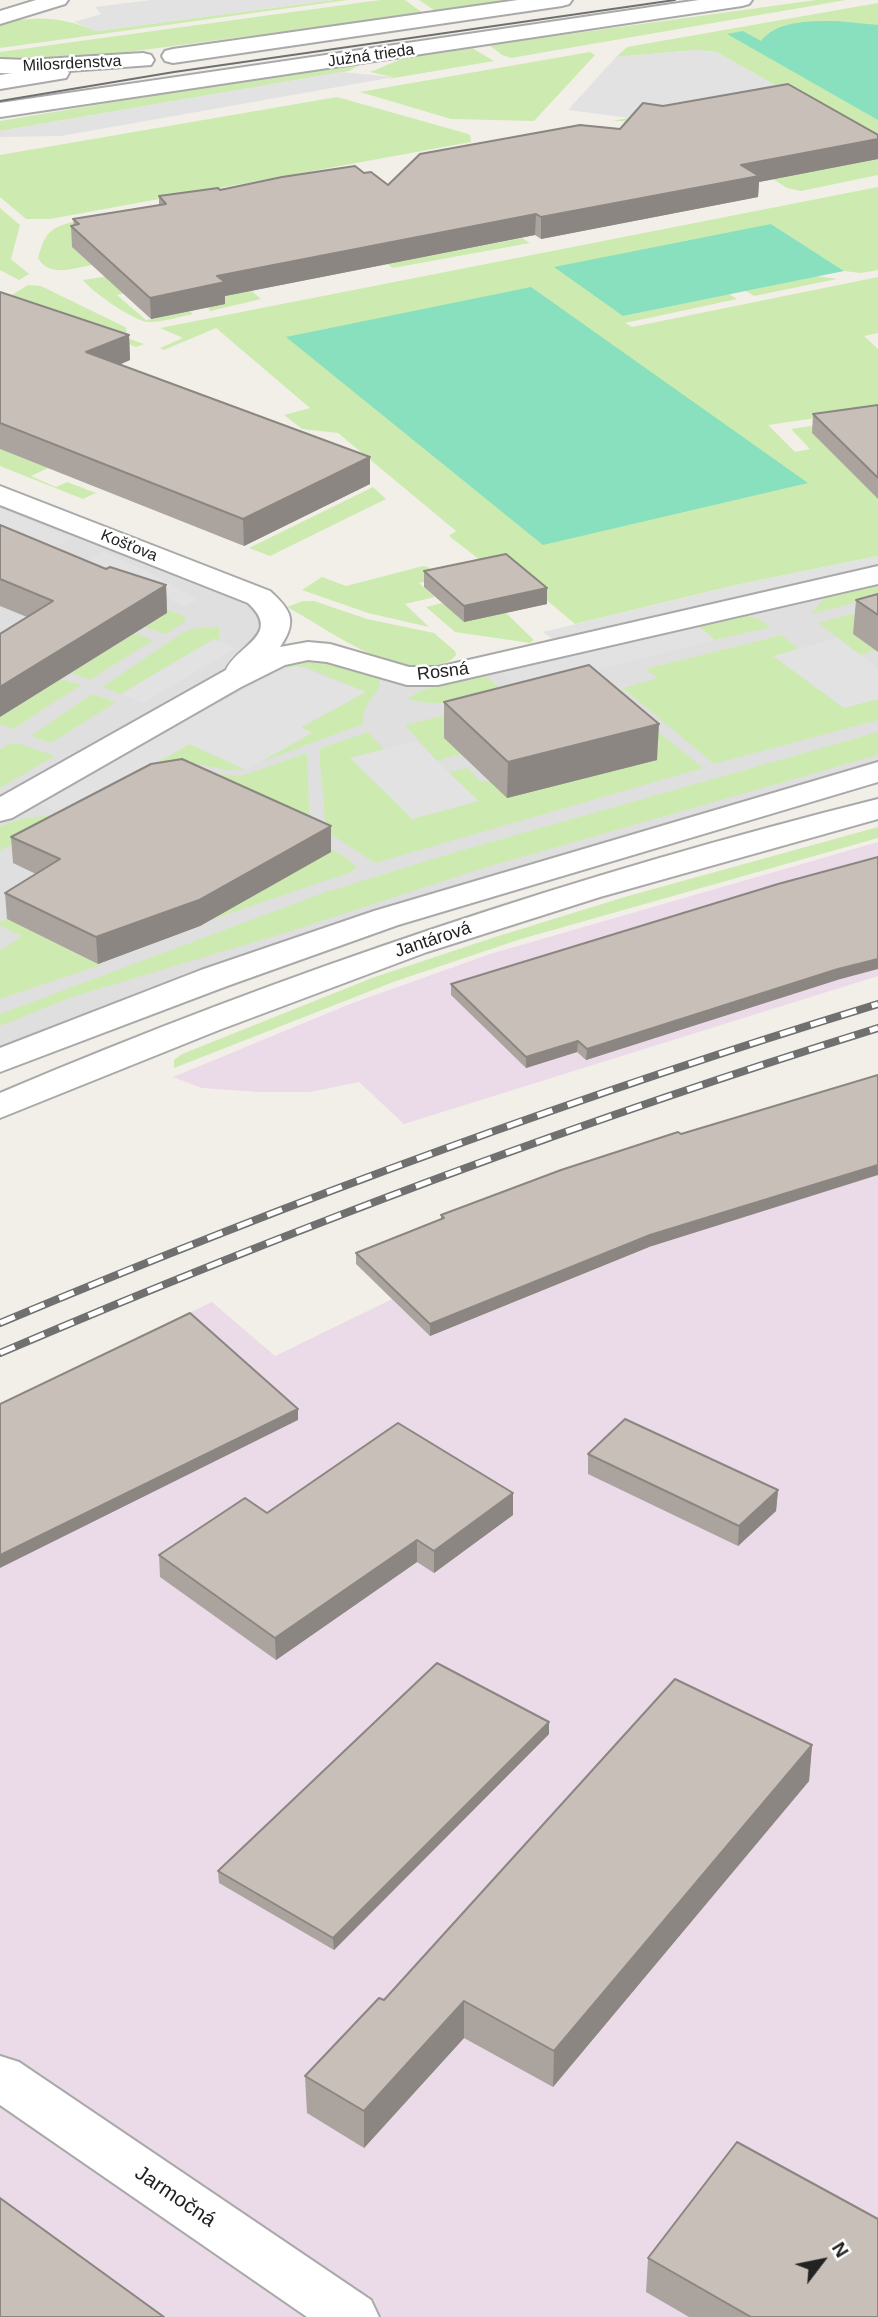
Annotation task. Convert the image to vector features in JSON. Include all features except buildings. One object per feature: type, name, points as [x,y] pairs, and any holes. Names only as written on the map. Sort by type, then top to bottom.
[{"type":"street","points":[[0,18],[58,0]]},
{"type":"street","name":"Južná trieda","points":[[0,82],[562,0]]},
{"type":"street","name":"Južná trieda","points":[[0,110],[742,0]]},
{"type":"street","name":"Milosrdenstva","points":[[0,66],[28,67],[143,60]]},
{"type":"street","points":[[0,102],[36,104]]},
{"type":"street","name":"Košťova","points":[[0,495],[267,604],[393,672]]},
{"type":"street","name":"Rosná","points":[[0,811],[229,680],[276,657],[301,652],[330,653],[393,672],[438,676],[878,575]]},
{"type":"street","points":[[229,680],[270,641],[277,623],[267,604]]},
{"type":"street","name":"Jantárová","points":[[0,1061],[214,978],[386,918],[878,772]]},
{"type":"street","name":"Jantárová","points":[[0,1107],[248,1006],[418,945],[620,881],[878,808]]},
{"type":"street","name":"Jarmočná","points":[[0,2077],[351,2317]]},
{"type":"shaded area","points":[[151,0],[333,0],[96,31],[74,22],[101,14],[95,7]]},
{"type":"shaded area","points":[[696,50],[716,52],[783,89],[630,118],[568,110],[616,57]]},
{"type":"shaded area","points":[[341,72],[394,77],[61,136],[0,137],[0,131]]},
{"type":"shaded area","points":[[0,495],[275,611],[232,677],[293,652],[407,676],[878,575],[878,772],[445,899],[0,1061]]},
{"type":"shaded area","points":[[0,508],[72,538],[53,547],[0,525]]},
{"type":"shaded area","points":[[104,552],[151,573],[198,600],[184,606],[168,599],[182,592],[165,598],[82,563]]},
{"type":"shaded area","points":[[878,556],[878,568],[738,598],[558,643],[543,632],[736,585]]},
{"type":"shaded area","points":[[696,624],[715,640],[520,689],[502,673]]},
{"type":"shaded area","points":[[837,638],[878,668],[878,699],[844,708],[773,656]]},
{"type":"shaded area","points":[[214,639],[236,648],[143,703],[121,694]]},
{"type":"shaded area","points":[[297,666],[366,692],[301,727],[312,733],[246,770],[190,744],[63,814],[32,801],[286,668]]},
{"type":"shaded area","points":[[417,741],[479,801],[412,819],[350,758]]},
{"type":"shaded area","points":[[878,842],[878,976],[404,1124],[359,1082],[310,1092],[258,1092],[202,1088],[173,1077],[350,1004],[490,954]]},
{"type":"shaded area","points":[[878,1120],[878,2317],[0,2317],[0,1404],[212,1302],[275,1356],[485,1254]]},
{"type":"green space","points":[[348,0],[0,48],[0,25],[25,19],[61,20],[96,31]]},
{"type":"green space","points":[[380,0],[405,0],[423,13],[60,61],[0,61],[0,52]]},
{"type":"green space","points":[[419,0],[517,0],[435,11]]},
{"type":"green space","points":[[816,0],[846,0],[511,58],[489,45]]},
{"type":"green space","points":[[878,3],[878,156],[639,121],[612,121],[782,89],[716,52],[696,50],[616,57],[627,47]]},
{"type":"green space","points":[[836,21],[878,25],[878,120],[727,34],[743,31],[761,41],[785,25]]},
{"type":"green space","points":[[472,48],[494,61],[388,79],[393,77],[370,72],[404,58]]},
{"type":"green space","points":[[590,52],[595,55],[534,121],[451,119],[360,92]]},
{"type":"green space","points":[[359,65],[349,71],[0,131],[0,121],[197,88]]},
{"type":"green space","points":[[337,97],[465,133],[470,135],[471,142],[50,219],[26,219],[0,197],[0,155]]},
{"type":"green space","points":[[878,159],[878,175],[801,191],[787,188],[773,179]]},
{"type":"green space","points":[[878,187],[878,270],[861,273],[844,271],[771,224],[623,316],[729,294],[737,299],[625,323],[632,327],[878,277],[878,333],[864,336],[878,349],[878,409],[768,425],[795,452],[810,449],[791,429],[878,416],[812,433],[878,499],[878,556],[736,585],[575,624],[504,564],[489,567],[449,536],[456,531],[338,433],[302,429],[284,415],[310,408],[216,328],[164,350],[160,348],[183,338],[160,328]]},
{"type":"green space","points":[[0,208],[20,225],[11,259],[29,274],[19,280],[0,270]]},
{"type":"green space","points":[[81,220],[73,248],[92,265],[62,270],[48,268],[38,258],[47,235],[57,227]]},
{"type":"green space","points":[[771,224],[844,271],[623,316],[554,267]]},
{"type":"green space","points":[[522,238],[530,243],[393,268],[387,264]]},
{"type":"green space","points":[[226,269],[261,299],[210,311],[195,279],[117,295],[146,320],[190,311],[193,314],[154,322],[142,320],[124,311],[83,280],[115,275]]},
{"type":"green space","points":[[816,276],[837,279],[754,296],[746,291]]},
{"type":"green space","points":[[28,285],[41,286],[125,327],[127,331],[121,336],[144,344],[136,347],[7,298]]},
{"type":"green space","points":[[531,287],[808,483],[543,545],[286,337]]},
{"type":"green space","points":[[0,449],[48,468],[31,476],[56,487],[67,482],[96,493],[83,499],[0,466]]},
{"type":"green space","points":[[373,487],[386,499],[270,556],[249,548]]},
{"type":"green space","points":[[423,566],[440,578],[419,583],[435,597],[405,604],[429,627],[368,613],[302,590],[322,577],[346,586]]},
{"type":"green space","points":[[878,582],[878,597],[811,614],[829,592]]},
{"type":"green space","points":[[103,583],[184,616],[186,621],[166,634],[144,627],[166,614]]},
{"type":"green space","points":[[303,601],[314,601],[367,619],[434,633],[455,651],[456,655],[450,661],[432,666],[411,666],[383,659],[346,642],[287,607]]},
{"type":"green space","points":[[442,603],[506,613],[534,640],[530,643],[455,632],[426,607]]},
{"type":"green space","points":[[878,607],[854,635],[875,650],[861,655],[818,623]]},
{"type":"green space","points":[[741,615],[757,618],[771,627],[715,640],[696,624]]},
{"type":"green space","points":[[219,627],[219,641],[214,639],[121,694],[102,687],[184,632],[197,628]]},
{"type":"green space","points":[[135,633],[153,640],[90,680],[71,673]]},
{"type":"green space","points":[[782,635],[798,649],[774,656],[844,708],[878,699],[878,720],[714,764],[623,688],[658,678],[645,669]]},
{"type":"green space","points":[[307,659],[356,667],[380,681],[365,709],[363,724],[258,763],[311,733],[300,728],[365,692],[305,667],[286,668],[293,661]]},
{"type":"green space","points":[[482,673],[502,690],[444,703],[408,699],[420,691]]},
{"type":"green space","points":[[61,679],[81,685],[13,729],[0,724],[0,717]]},
{"type":"green space","points":[[92,694],[116,702],[51,743],[31,736]]},
{"type":"green space","points":[[497,702],[461,754],[437,761],[405,725]]},
{"type":"green space","points":[[651,726],[703,768],[375,863],[326,831],[319,749],[368,732],[384,749],[351,758],[478,801],[449,772],[468,768],[481,782],[657,760],[647,749],[661,745],[647,732]]},
{"type":"green space","points":[[878,732],[878,755],[480,869],[291,931],[72,997],[0,1026],[0,1014],[323,893],[456,852]]},
{"type":"green space","points":[[9,744],[20,744],[55,756],[0,788],[0,749]]},
{"type":"green space","points":[[190,744],[246,770],[227,770],[170,759],[0,851],[0,826],[25,818],[63,814]]},
{"type":"green space","points":[[307,753],[310,837],[357,867],[351,872],[211,920],[209,773],[241,776]]},
{"type":"green space","points":[[878,827],[878,838],[521,939],[396,981],[174,1068],[174,1060],[182,1054],[372,978],[628,896]]},
{"type":"green space","points":[[7,919],[101,965],[0,999],[0,951],[22,936],[0,926],[0,922]]},
{"type":"tram line","points":[[0,101],[174,72],[675,0]]},
{"type":"railway","points":[[0,1323],[217,1235],[435,1152],[655,1075],[878,1004]]},
{"type":"railway","points":[[0,1353],[217,1263],[435,1179],[655,1101],[878,1028]]}]
